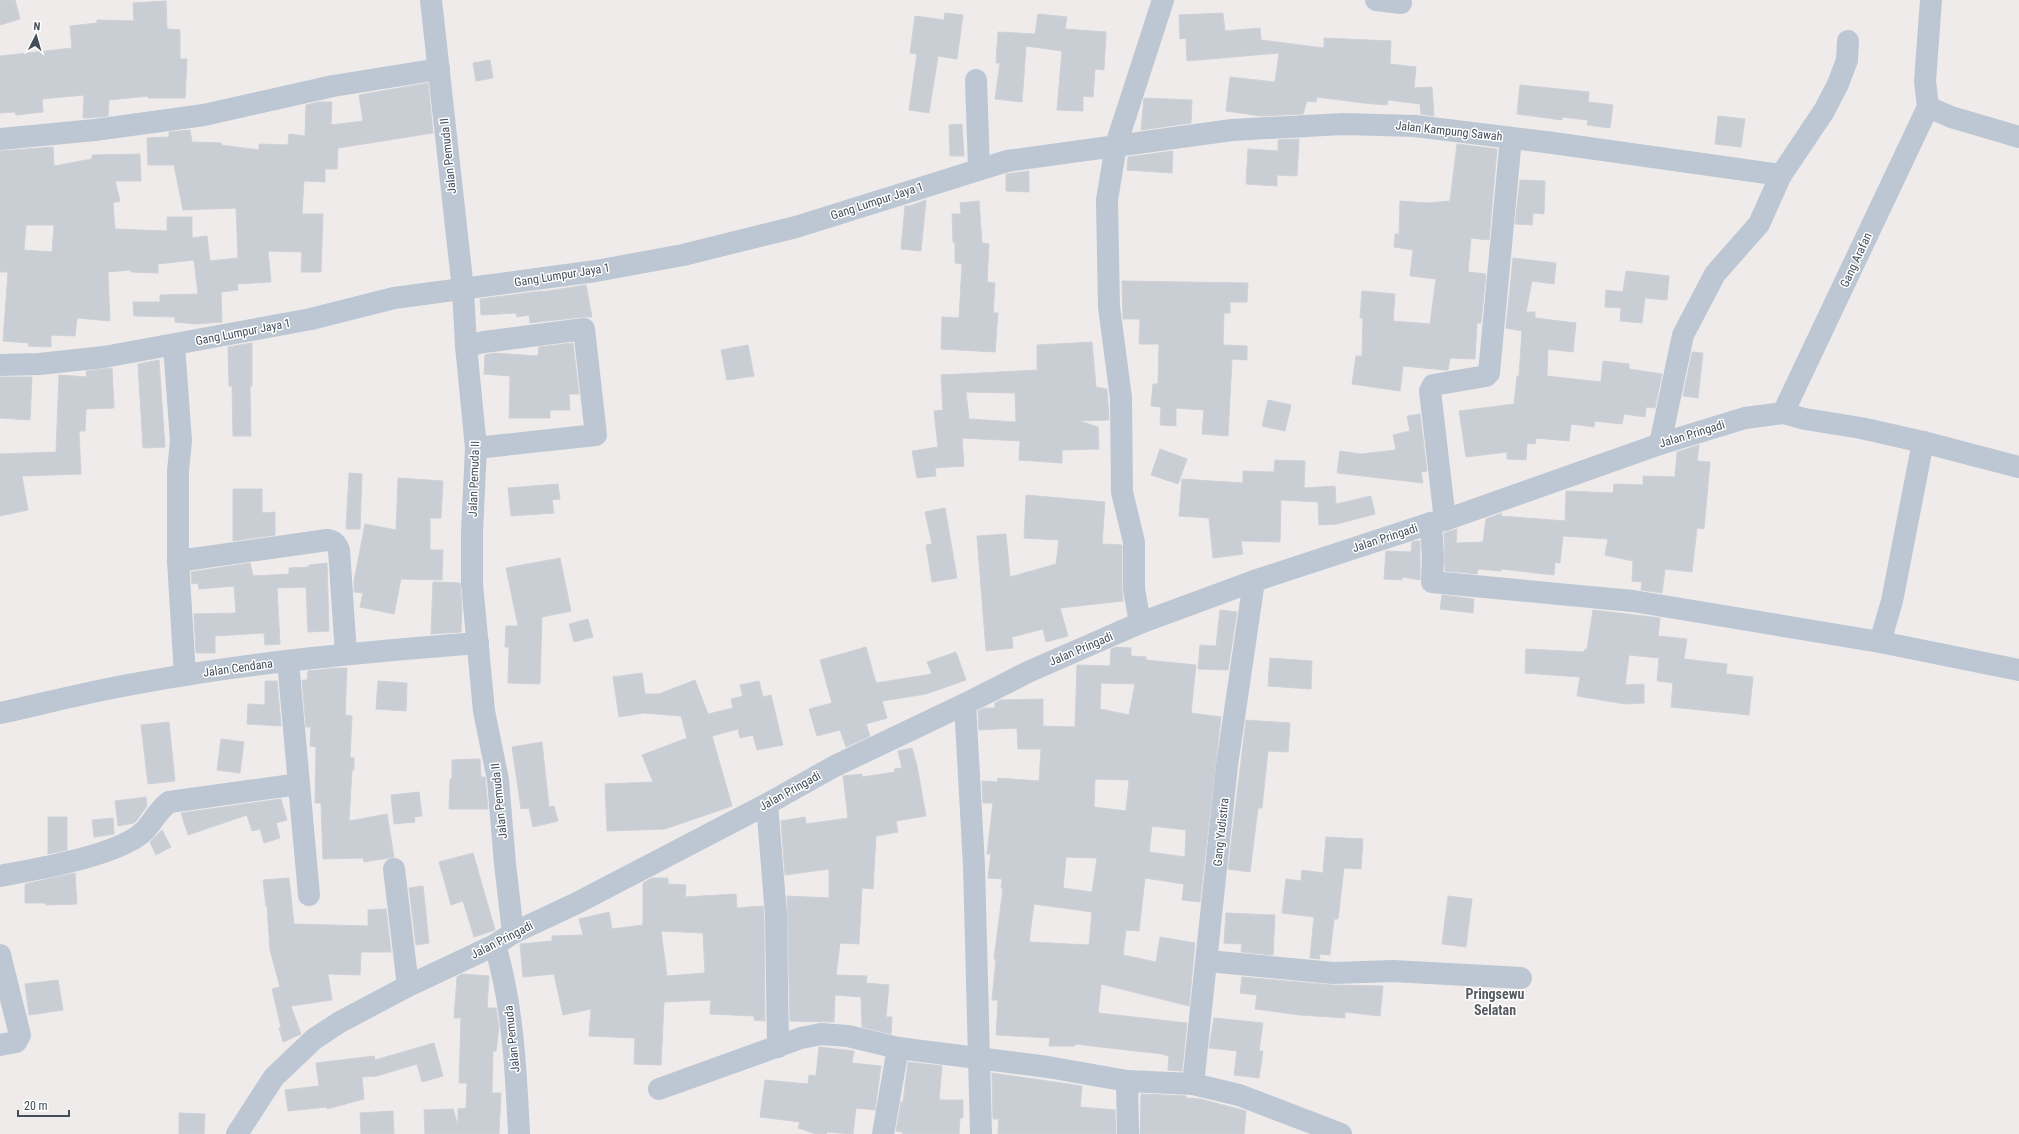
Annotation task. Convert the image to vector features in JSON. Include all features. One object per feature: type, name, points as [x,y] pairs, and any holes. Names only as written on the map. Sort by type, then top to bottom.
[{"type":"street","name":"Jalan Pemuda II","points":[[431,0],[463,290],[466,346],[476,448],[472,532],[472,584],[484,711],[498,780],[505,864],[504,939]]},
{"type":"street","points":[[1140,623],[1134,589],[1134,542],[1122,492],[1121,398],[1109,307],[1107,200],[1116,145],[1163,0]]},
{"type":"street","points":[[1376,0],[1401,3]]},
{"type":"street","points":[[1931,0],[1926,81],[1928,107],[1950,117],[2019,137]]},
{"type":"street","points":[[1660,444],[1683,335],[1715,274],[1759,224],[1781,175],[1824,111],[1838,84],[1847,60],[1848,41]]},
{"type":"street","points":[[0,140],[95,130],[204,115],[333,86],[439,68]]},
{"type":"street","points":[[976,80],[979,169]]},
{"type":"street","name":"Gang Arafan","points":[[1783,413],[1928,107]]},
{"type":"street","name":"Jalan Kampung Sawah","points":[[1116,145],[1232,130],[1343,124],[1415,126],[1781,175]]},
{"type":"street","points":[[1511,138],[1489,373],[1486,376],[1433,384],[1430,391],[1438,522],[1432,582],[1633,601],[1880,642],[2019,670]]},
{"type":"street","name":"Gang Lumpur Jaya 1","points":[[0,364],[38,364],[104,357],[311,319],[394,298],[463,290],[596,271],[683,255],[796,226],[979,169],[1007,162],[1116,145]]},
{"type":"street","points":[[466,346],[484,342],[584,329],[596,435],[476,448]]},
{"type":"street","points":[[174,344],[181,440],[178,471],[178,561],[185,675]]},
{"type":"street","name":"Jalan Pringadi","points":[[236,1134],[274,1077],[314,1039],[340,1022],[408,986],[575,904],[767,804],[835,766],[1028,672],[1140,623],[1254,581],[1438,522],[1660,444],[1745,418],[1783,413],[1805,419],[1860,428],[1923,442],[2019,467]]},
{"type":"street","points":[[1880,642],[1892,601],[1923,442]]},
{"type":"street","points":[[178,561],[327,540],[333,541],[337,544],[339,550],[346,654]]},
{"type":"street","name":"Gang Yudistira","points":[[1194,1084],[1208,961],[1227,765],[1254,581]]},
{"type":"street","name":"Jalan Cendana","points":[[0,713],[137,683],[185,675],[346,654],[478,643]]},
{"type":"street","points":[[288,662],[309,895]]},
{"type":"street","points":[[965,704],[975,881],[978,1058],[982,1134]]},
{"type":"street","points":[[0,876],[64,863],[114,848],[144,832],[158,810],[169,802],[299,784]]},
{"type":"street","points":[[767,804],[776,915],[778,1047]]},
{"type":"street","points":[[394,869],[408,986]]},
{"type":"street","name":"Jalan Pemuda","points":[[504,939],[503,972],[508,1005],[519,1134]]},
{"type":"street","points":[[0,956],[20,1035],[16,1042],[0,1045]]},
{"type":"street","points":[[1208,961],[1333,973],[1393,971],[1521,978]]},
{"type":"street","points":[[659,1089],[802,1038],[821,1034],[848,1036],[898,1048],[1048,1067],[1127,1081],[1194,1084],[1239,1096],[1341,1134]]},
{"type":"street","points":[[883,1134],[898,1048]]},
{"type":"street","points":[[1127,1081],[1128,1134]]},
{"type":"building","points":[[0,0],[15,0],[20,19],[0,25]]},
{"type":"building","points":[[166,1],[167,29],[180,30],[180,59],[187,59],[185,98],[148,98],[148,96],[109,100],[108,116],[89,118],[83,118],[84,95],[42,99],[43,112],[16,115],[15,112],[0,113],[0,56],[72,48],[70,26],[97,23],[97,20],[134,21],[133,3]]},
{"type":"building","points":[[945,13],[963,15],[957,59],[938,56],[929,113],[909,110],[917,54],[910,53],[915,16],[944,20]]},
{"type":"building","points":[[1223,13],[1225,31],[1260,28],[1261,40],[1324,48],[1324,38],[1391,41],[1390,64],[1416,67],[1414,88],[1432,87],[1434,116],[1421,114],[1420,104],[1388,100],[1387,105],[1317,97],[1316,102],[1307,101],[1303,114],[1262,116],[1226,111],[1230,77],[1275,82],[1279,53],[1187,61],[1186,38],[1180,39],[1179,15]]},
{"type":"building","points":[[1038,14],[1067,17],[1065,29],[1106,32],[1104,70],[1095,69],[1093,97],[1083,96],[1083,111],[1057,110],[1062,51],[1026,46],[1022,102],[995,99],[1000,63],[996,63],[998,32],[1035,34]]},
{"type":"building","points":[[490,60],[493,78],[476,81],[473,63]]},
{"type":"building","points":[[428,83],[433,133],[338,148],[337,169],[325,169],[325,182],[304,181],[302,214],[323,214],[321,272],[301,272],[302,252],[268,251],[271,282],[237,284],[238,290],[221,292],[222,322],[196,324],[175,322],[175,317],[134,316],[133,302],[160,302],[160,295],[198,294],[194,260],[158,264],[158,273],[131,272],[131,270],[108,272],[110,321],[77,318],[75,336],[51,335],[51,347],[28,346],[29,343],[3,341],[8,272],[0,272],[0,151],[53,147],[54,166],[92,159],[92,155],[140,154],[141,181],[115,181],[120,201],[113,203],[115,229],[167,231],[167,217],[192,217],[192,238],[207,236],[210,261],[238,258],[236,208],[183,210],[174,165],[148,165],[147,138],[169,137],[169,132],[190,130],[192,142],[221,143],[221,145],[259,150],[259,144],[288,145],[289,134],[305,136],[306,105],[319,102],[332,102],[331,125],[363,121],[359,95]],"holes":[[[26,225],[54,225],[52,252],[24,250]]]},
{"type":"building","points":[[1520,85],[1589,92],[1588,102],[1613,105],[1610,128],[1587,125],[1588,120],[1562,117],[1562,120],[1517,114]]},
{"type":"building","points":[[1144,98],[1192,100],[1191,123],[1141,130]]},
{"type":"building","points":[[1718,116],[1745,119],[1741,147],[1715,144]]},
{"type":"building","points":[[962,124],[964,156],[950,156],[949,125]]},
{"type":"building","points":[[1299,139],[1297,176],[1277,175],[1277,186],[1246,184],[1248,149],[1278,151],[1278,140]]},
{"type":"building","points":[[1457,144],[1497,149],[1489,240],[1471,238],[1468,272],[1486,274],[1481,323],[1477,323],[1475,359],[1450,358],[1448,370],[1403,366],[1400,391],[1352,384],[1356,356],[1362,356],[1363,318],[1360,318],[1362,291],[1395,294],[1393,321],[1430,324],[1436,279],[1410,276],[1413,250],[1394,247],[1395,234],[1399,234],[1400,201],[1428,203],[1450,201]]},
{"type":"building","points":[[1173,151],[1172,173],[1127,170],[1128,157]]},
{"type":"building","points":[[1029,171],[1029,192],[1006,191],[1006,174]]},
{"type":"building","points":[[1520,180],[1545,181],[1544,214],[1533,213],[1532,225],[1515,224]]},
{"type":"building","points":[[926,200],[921,251],[901,249],[905,206],[910,206]]},
{"type":"building","points":[[979,201],[982,243],[989,244],[987,282],[995,283],[993,313],[998,313],[995,352],[941,349],[942,317],[959,318],[962,264],[955,263],[955,242],[953,242],[952,214],[961,214],[960,203]]},
{"type":"building","points":[[1513,258],[1556,263],[1554,284],[1532,281],[1526,312],[1535,312],[1535,318],[1576,323],[1573,352],[1548,349],[1547,376],[1601,382],[1603,361],[1629,364],[1629,369],[1662,374],[1655,408],[1646,407],[1645,417],[1624,414],[1622,424],[1595,421],[1594,427],[1571,424],[1569,441],[1536,438],[1535,444],[1527,443],[1526,460],[1507,459],[1507,452],[1466,457],[1459,411],[1514,404],[1517,376],[1519,376],[1522,331],[1506,328]]},
{"type":"building","points":[[1626,271],[1669,276],[1667,300],[1645,298],[1642,323],[1620,321],[1621,308],[1605,307],[1606,290],[1623,292]]},
{"type":"building","points":[[1122,281],[1248,283],[1247,302],[1230,302],[1230,313],[1224,313],[1223,345],[1247,346],[1247,360],[1232,359],[1228,436],[1202,434],[1204,410],[1176,408],[1176,426],[1160,425],[1161,407],[1151,406],[1153,384],[1158,384],[1159,344],[1139,344],[1140,319],[1123,319]]},
{"type":"building","points":[[586,285],[592,317],[530,323],[529,315],[517,317],[516,313],[481,315],[480,299]]},
{"type":"building","points":[[1092,342],[1096,387],[1107,389],[1109,420],[1079,421],[1098,427],[1099,449],[1062,450],[1062,463],[1019,460],[1020,441],[962,438],[964,466],[935,468],[936,476],[917,478],[912,451],[938,447],[934,411],[943,410],[941,375],[1037,370],[1037,345]],"holes":[[[966,392],[1015,393],[1016,422],[969,419]]]},
{"type":"building","points":[[252,343],[252,386],[250,386],[251,436],[233,436],[232,386],[229,386],[228,347]]},
{"type":"building","points":[[573,343],[579,394],[569,394],[570,410],[550,410],[550,418],[509,418],[510,376],[484,374],[485,355],[494,353],[538,356],[539,347]]},
{"type":"building","points":[[748,345],[754,376],[727,380],[721,350]]},
{"type":"building","points":[[1692,352],[1703,353],[1698,398],[1683,396]]},
{"type":"building","points":[[159,360],[165,447],[143,448],[138,364]]},
{"type":"building","points":[[112,368],[114,408],[86,409],[85,431],[79,431],[81,474],[22,476],[28,510],[0,516],[0,454],[56,452],[59,375],[87,377],[86,371]]},
{"type":"building","points":[[0,377],[32,377],[30,420],[0,418]]},
{"type":"building","points":[[1268,400],[1291,405],[1285,431],[1262,426]]},
{"type":"building","points":[[1420,414],[1427,471],[1421,472],[1423,483],[1337,473],[1340,451],[1361,454],[1396,450],[1393,435],[1410,431],[1407,416]]},
{"type":"building","points":[[1699,445],[1697,461],[1710,462],[1704,529],[1697,528],[1692,572],[1665,569],[1662,593],[1641,590],[1642,582],[1632,581],[1633,561],[1605,555],[1608,539],[1563,536],[1560,563],[1555,562],[1554,575],[1501,569],[1501,571],[1478,569],[1477,574],[1445,571],[1444,533],[1457,529],[1456,543],[1483,542],[1486,519],[1502,513],[1501,516],[1565,521],[1566,491],[1613,493],[1614,484],[1643,485],[1643,476],[1675,477],[1677,452]]},
{"type":"building","points":[[1160,449],[1187,459],[1178,484],[1151,475]]},
{"type":"building","points":[[1275,460],[1305,461],[1304,488],[1335,486],[1336,504],[1371,496],[1375,514],[1337,524],[1319,525],[1318,502],[1281,500],[1280,542],[1241,541],[1243,554],[1213,558],[1209,518],[1179,516],[1182,479],[1243,483],[1243,471],[1274,472]]},
{"type":"building","points":[[349,473],[362,474],[360,529],[346,529]]},
{"type":"building","points":[[398,478],[443,481],[441,518],[430,518],[430,550],[443,550],[442,580],[401,579],[394,614],[360,607],[363,593],[354,592],[354,581],[365,524],[396,530]]},
{"type":"building","points":[[558,484],[560,499],[552,500],[554,513],[511,516],[508,488]]},
{"type":"building","points":[[233,489],[262,489],[262,513],[275,512],[275,535],[233,541]]},
{"type":"building","points":[[1026,495],[1105,502],[1102,544],[1122,545],[1123,601],[1060,608],[1068,636],[1046,642],[1043,629],[1012,637],[1013,648],[986,651],[977,536],[1006,534],[1010,577],[1056,564],[1059,540],[1024,538]]},
{"type":"building","points":[[945,508],[957,578],[932,582],[926,545],[932,544],[925,512]]},
{"type":"building","points":[[1420,541],[1420,580],[1402,577],[1402,580],[1384,579],[1386,551],[1411,552],[1412,542]]},
{"type":"building","points":[[560,558],[571,611],[542,617],[540,684],[508,683],[509,647],[505,647],[506,626],[518,626],[506,568]]},
{"type":"building","points":[[250,563],[253,576],[289,574],[289,568],[309,567],[309,565],[327,563],[329,631],[308,632],[306,587],[277,588],[280,644],[265,645],[264,633],[215,636],[215,653],[196,653],[194,614],[236,613],[234,586],[199,589],[198,583],[192,584],[191,572]]},
{"type":"building","points":[[433,582],[460,583],[462,608],[461,632],[431,634]]},
{"type":"building","points":[[1442,595],[1474,599],[1473,613],[1440,609]]},
{"type":"building","points":[[1220,610],[1237,612],[1228,670],[1198,669],[1200,645],[1216,646]]},
{"type":"building","points":[[1593,610],[1660,618],[1658,636],[1687,639],[1684,659],[1727,664],[1726,674],[1753,677],[1749,715],[1671,707],[1673,683],[1657,681],[1659,658],[1629,655],[1625,685],[1644,684],[1644,703],[1625,704],[1577,696],[1580,677],[1525,673],[1526,649],[1584,652],[1585,649],[1587,649]]},
{"type":"building","points":[[588,619],[593,637],[574,642],[569,624]]},
{"type":"building","points":[[866,647],[876,683],[932,674],[927,662],[956,652],[966,680],[926,694],[882,701],[887,718],[866,724],[870,736],[846,747],[840,730],[817,736],[809,709],[832,703],[820,660]]},
{"type":"building","points":[[1116,647],[1131,648],[1131,656],[1146,657],[1146,660],[1196,665],[1191,713],[1221,717],[1200,902],[1182,900],[1184,884],[1145,878],[1139,931],[1126,930],[1123,955],[1156,962],[1160,937],[1195,943],[1189,1006],[1101,984],[1098,1013],[1187,1023],[1182,1071],[1168,1070],[1169,1056],[1162,1054],[1075,1044],[1075,1046],[1049,1046],[1050,1038],[996,1035],[998,1000],[992,1000],[996,959],[994,959],[1003,888],[1001,888],[1002,879],[988,878],[991,854],[987,854],[993,803],[983,803],[982,781],[997,782],[998,778],[1039,781],[1041,749],[1018,749],[1017,728],[979,730],[978,711],[984,708],[995,708],[995,703],[1000,700],[1043,699],[1043,726],[1075,727],[1077,665],[1110,666],[1111,649]],"holes":[[[1101,683],[1135,684],[1129,715],[1100,709]],[[1095,779],[1129,780],[1126,811],[1094,807]],[[1152,826],[1186,830],[1185,857],[1149,852]],[[1066,857],[1097,858],[1092,892],[1063,888]],[[1034,904],[1092,912],[1089,945],[1029,942]]]},
{"type":"building","points":[[1270,658],[1312,661],[1311,689],[1268,686]]},
{"type":"building","points":[[347,668],[345,715],[352,716],[350,757],[354,758],[354,770],[352,770],[349,821],[387,814],[394,857],[364,862],[363,858],[323,859],[321,803],[315,803],[316,747],[310,746],[311,727],[306,727],[302,680],[307,680],[308,671]]},
{"type":"building","points":[[642,673],[645,694],[659,694],[695,680],[708,714],[733,708],[731,699],[743,696],[740,685],[759,681],[763,697],[771,695],[783,745],[757,750],[753,735],[740,738],[738,729],[712,736],[732,806],[665,829],[607,831],[605,784],[653,782],[642,755],[687,738],[681,716],[644,713],[619,717],[613,677]]},
{"type":"building","points":[[265,681],[277,681],[281,726],[247,724],[248,704],[265,705]]},
{"type":"building","points":[[378,681],[407,683],[406,711],[376,709]]},
{"type":"building","points":[[1246,720],[1290,723],[1288,752],[1268,751],[1262,808],[1258,808],[1250,872],[1228,869]]},
{"type":"building","points":[[169,722],[175,781],[148,784],[141,725]]},
{"type":"building","points":[[221,739],[244,742],[240,773],[217,770]]},
{"type":"building","points":[[542,742],[549,807],[554,806],[558,821],[533,827],[529,808],[521,809],[512,747]]},
{"type":"building","points":[[912,748],[917,766],[926,816],[896,821],[898,832],[876,836],[873,889],[862,888],[859,944],[840,943],[836,975],[867,976],[866,983],[889,985],[886,1017],[892,1017],[891,1034],[862,1027],[861,997],[835,995],[834,1022],[790,1021],[787,896],[829,898],[829,869],[785,875],[781,821],[805,817],[806,824],[848,818],[843,776],[862,774],[862,777],[895,772],[894,769],[902,768],[898,751]]},
{"type":"building","points":[[480,759],[481,777],[485,777],[488,809],[449,809],[452,760]]},
{"type":"building","points":[[419,792],[422,816],[414,817],[415,822],[394,824],[391,795]]},
{"type":"building","points":[[146,797],[147,806],[137,820],[134,823],[118,826],[115,801]]},
{"type":"building","points":[[281,799],[287,820],[276,823],[280,838],[264,843],[260,829],[252,831],[247,815],[188,835],[181,813]]},
{"type":"building","points":[[48,817],[67,817],[67,850],[48,854]]},
{"type":"building","points":[[113,818],[114,834],[94,837],[92,820]]},
{"type":"building","points":[[162,830],[171,847],[156,855],[150,842]]},
{"type":"building","points":[[1326,837],[1363,839],[1361,869],[1344,868],[1338,919],[1334,919],[1330,955],[1319,954],[1320,959],[1310,958],[1314,917],[1282,913],[1286,879],[1301,881],[1302,870],[1323,873]]},
{"type":"building","points":[[473,853],[495,930],[474,937],[463,901],[451,905],[439,862]]},
{"type":"building","points":[[75,873],[77,904],[46,905],[46,903],[25,903],[25,884]]},
{"type":"building","points":[[289,878],[294,924],[368,926],[368,910],[386,909],[391,952],[361,952],[360,975],[328,974],[332,1000],[291,1006],[301,1034],[283,1042],[272,989],[280,987],[270,950],[267,906],[263,880]]},
{"type":"building","points":[[652,878],[668,878],[668,884],[686,885],[685,897],[736,894],[737,908],[763,906],[765,1021],[754,1020],[754,1016],[710,1014],[711,1000],[664,1002],[661,1065],[634,1064],[635,1038],[589,1036],[591,1009],[563,1015],[554,974],[523,977],[520,944],[552,941],[552,936],[583,935],[579,919],[609,912],[612,929],[643,925],[643,883]],"holes":[[[661,931],[703,933],[705,973],[667,976]]]},
{"type":"building","points":[[423,886],[429,943],[416,945],[409,888]]},
{"type":"building","points":[[1448,896],[1472,899],[1466,947],[1442,944]]},
{"type":"building","points":[[1226,913],[1275,915],[1273,955],[1241,952],[1242,944],[1224,943]]},
{"type":"building","points":[[462,974],[489,976],[487,1008],[496,1008],[499,1027],[496,1051],[493,1051],[492,1093],[501,1093],[499,1134],[425,1134],[424,1110],[453,1109],[458,1126],[458,1109],[466,1108],[467,1083],[459,1083],[461,1018],[454,1018],[457,977]]},
{"type":"building","points":[[1242,977],[1332,985],[1383,986],[1380,1016],[1345,1012],[1345,1018],[1300,1015],[1255,1009],[1257,995],[1240,993]]},
{"type":"building","points":[[58,980],[63,1010],[29,1015],[25,984]]},
{"type":"building","points":[[1214,1018],[1263,1023],[1259,1051],[1263,1051],[1259,1078],[1234,1075],[1237,1051],[1209,1048]]},
{"type":"building","points":[[434,1043],[443,1076],[422,1082],[417,1064],[377,1076],[362,1077],[364,1099],[327,1109],[327,1107],[288,1111],[285,1090],[319,1086],[316,1063],[374,1056],[375,1060]]},
{"type":"building","points":[[819,1047],[854,1051],[852,1063],[881,1066],[875,1110],[856,1108],[853,1134],[827,1132],[826,1134],[816,1134],[798,1128],[800,1122],[760,1117],[765,1080],[808,1084],[809,1075],[816,1076]]},
{"type":"building","points":[[908,1062],[942,1066],[939,1100],[963,1100],[963,1118],[960,1118],[959,1134],[903,1134],[902,1132],[896,1131],[901,1102],[903,1102]]},
{"type":"building","points":[[992,1073],[1082,1086],[1080,1107],[1115,1110],[1116,1134],[998,1134],[999,1119],[993,1119]]},
{"type":"building","points":[[1141,1094],[1186,1096],[1186,1098],[1200,1099],[1246,1111],[1244,1134],[1140,1134]]},
{"type":"building","points":[[393,1111],[394,1134],[361,1134],[360,1113]]},
{"type":"building","points":[[179,1113],[205,1114],[204,1134],[179,1134]]},
{"type":"district","name":"Pringsewu Selatan","points":[[1495,1002]]}]
